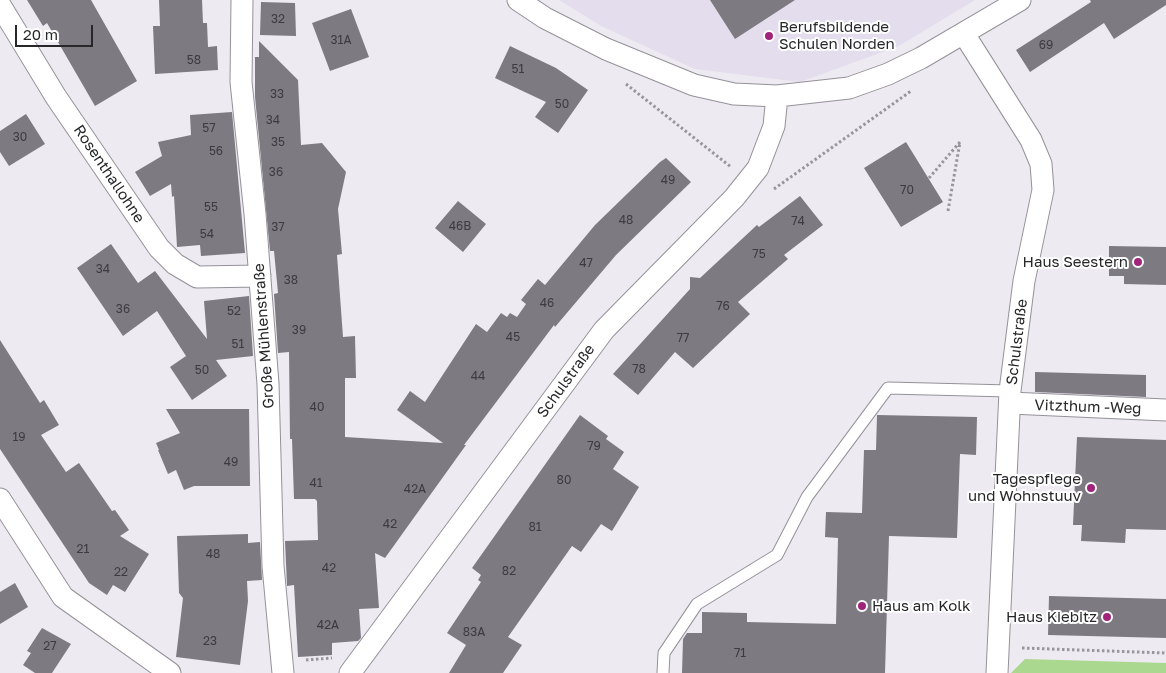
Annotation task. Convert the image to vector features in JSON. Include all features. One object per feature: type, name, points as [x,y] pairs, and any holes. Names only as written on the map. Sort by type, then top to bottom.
[{"type":"street","name":"Große Mühlenstraße","points":[[242,0],[241,82],[260,276],[268,384],[273,566],[282,663]]},
{"type":"street","points":[[518,0],[545,18],[606,49],[694,85],[734,94],[777,96],[849,88],[888,74],[964,34],[1020,0]]},
{"type":"street","name":"Rosenthallohne","points":[[0,5],[56,97],[159,248],[175,264],[198,276],[260,276]]},
{"type":"street","name":"Schulstraße","points":[[964,34],[1031,140],[1041,164],[1043,190],[1024,281],[1010,397],[997,673]]},
{"type":"street","name":"Schulstraße","points":[[350,673],[604,330],[734,198],[758,168],[774,126],[777,96]]},
{"type":"street","name":"Vitzthum -Weg","points":[[1010,397],[1166,410]]},
{"type":"street","points":[[0,499],[63,597],[170,673]]},
{"type":"lane","points":[[663,673],[664,653],[697,604],[777,555],[807,497],[888,388],[1010,397]]},
{"type":"path","points":[[929,178],[960,142],[948,211]]},
{"type":"path","points":[[998,648],[1166,653]]},
{"type":"path","points":[[282,663],[294,653],[296,660],[363,656]]},
{"type":"shaded area","name":"Berufsbildende Schulen Norden","points":[[559,0],[975,0],[899,46],[800,82],[695,69],[601,26]]},
{"type":"green space","points":[[1025,659],[1166,663],[1166,673],[1011,673]]},
{"type":"building","points":[[27,0],[91,0],[137,81],[95,106],[47,23],[43,26]]},
{"type":"building","points":[[159,0],[202,0],[203,23],[207,23],[208,47],[217,46],[218,70],[155,74],[153,26],[160,26]]},
{"type":"building","points":[[710,0],[795,0],[735,39]]},
{"type":"building","points":[[1090,0],[1166,0],[1166,5],[1114,39],[1104,23],[1030,72],[1016,50],[1091,2]]},
{"type":"building","points":[[261,2],[295,3],[296,36],[260,35]]},
{"type":"building","points":[[351,9],[369,57],[330,71],[312,23]]},
{"type":"building","points":[[259,41],[298,80],[301,145],[322,143],[346,172],[338,209],[342,254],[337,255],[343,337],[355,336],[356,378],[345,378],[345,437],[443,443],[397,410],[410,391],[425,402],[476,324],[487,332],[501,313],[507,317],[510,313],[517,317],[526,304],[521,300],[538,279],[545,285],[595,225],[660,162],[666,158],[691,182],[616,255],[555,327],[554,325],[464,445],[466,445],[385,558],[375,553],[379,608],[359,609],[361,638],[358,641],[332,643],[332,655],[298,657],[294,585],[287,586],[285,541],[318,540],[317,501],[315,499],[294,499],[292,439],[290,439],[289,352],[278,353],[274,294],[278,293],[274,251],[270,251],[255,97],[255,57],[259,57]]},
{"type":"building","points":[[510,46],[556,68],[588,90],[558,133],[535,117],[546,102],[495,78]]},
{"type":"building","points":[[232,112],[245,253],[201,256],[200,245],[177,247],[174,196],[172,197],[171,184],[150,196],[135,172],[162,156],[158,142],[191,135],[190,115]]},
{"type":"building","points":[[26,114],[45,144],[9,166],[0,152],[0,131]]},
{"type":"building","points":[[906,142],[943,202],[901,227],[864,168]]},
{"type":"building","points":[[800,196],[823,225],[784,255],[788,259],[738,302],[750,314],[693,368],[675,352],[638,395],[613,374],[690,289],[690,277],[700,278],[757,225],[759,227]]},
{"type":"building","points":[[458,201],[486,224],[463,252],[435,228]]},
{"type":"building","points":[[111,244],[138,283],[155,271],[207,339],[204,301],[249,296],[253,356],[216,360],[227,376],[192,400],[170,367],[186,356],[157,311],[123,336],[77,268]]},
{"type":"building","name":"Haus Seestern","points":[[1109,246],[1166,247],[1166,285],[1124,284],[1124,276],[1109,276]]},
{"type":"building","points":[[0,340],[40,403],[44,400],[59,425],[41,435],[66,472],[79,463],[112,511],[115,510],[129,530],[120,536],[149,554],[125,592],[113,585],[107,595],[89,583],[0,449]]},
{"type":"building","points":[[1035,372],[1146,375],[1146,397],[1035,392]]},
{"type":"building","points":[[166,409],[249,409],[250,486],[194,486],[184,490],[176,470],[168,474],[156,443],[180,433]]},
{"type":"building","points":[[580,415],[608,436],[606,439],[624,452],[613,469],[639,487],[612,531],[601,524],[581,552],[572,546],[508,637],[522,645],[503,673],[449,673],[466,645],[447,633],[481,582],[478,580],[481,575],[472,568]]},
{"type":"building","name":"Haus am Kolk","points":[[877,415],[977,417],[976,455],[960,454],[957,538],[889,536],[885,673],[682,673],[683,639],[687,633],[702,633],[702,612],[747,613],[747,622],[836,624],[838,538],[825,537],[826,512],[862,513],[864,450],[876,450]]},
{"type":"building","name":"Tagespflege und Wohnstuuv","points":[[1077,437],[1166,440],[1166,530],[1126,529],[1125,543],[1081,541],[1082,525],[1073,525]]},
{"type":"building","points":[[248,534],[248,543],[260,542],[262,580],[247,581],[248,601],[240,665],[176,657],[183,598],[179,593],[177,536]]},
{"type":"building","points":[[15,583],[28,607],[0,624],[0,592]]},
{"type":"building","name":"Haus Kiebitz","points":[[1049,596],[1166,599],[1166,638],[1048,635]]},
{"type":"building","points":[[42,628],[71,644],[52,673],[35,673],[23,665],[31,653],[27,651]]},
{"type":"place","name":"Berufsbildende Schulen Norden","points":[[769,36]]},
{"type":"place","name":"Haus Seestern","points":[[1138,262]]},
{"type":"place","name":"Tagespflege und Wohnstuuv","points":[[1091,488]]},
{"type":"place","name":"Haus am Kolk","points":[[862,606]]},
{"type":"place","name":"Haus Kiebitz","points":[[1107,617]]}]
